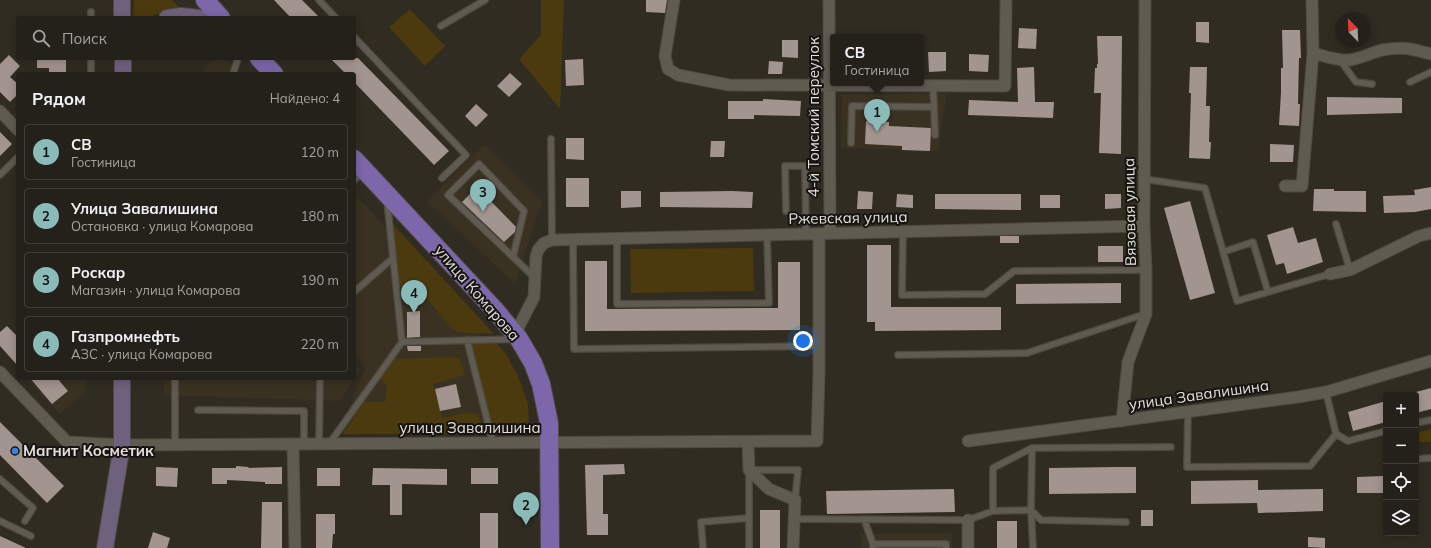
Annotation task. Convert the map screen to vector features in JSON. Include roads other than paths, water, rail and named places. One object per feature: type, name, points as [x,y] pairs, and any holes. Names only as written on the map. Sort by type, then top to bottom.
[{"type":"main road","points":[[122,0],[122,16]]},
{"type":"main road","points":[[181,16],[205,5],[219,16]]},
{"type":"main road","points":[[261,60],[272,72]]},
{"type":"main road","name":"улица Комарова","points":[[358,170],[386,192],[480,292],[517,336],[533,363],[541,384],[547,411],[549,443],[550,548]]},
{"type":"main road","points":[[105,548],[122,445],[122,380]]},
{"type":"street","points":[[674,0],[665,56],[668,69],[678,75],[729,85],[829,85]]},
{"type":"street","name":"4-й Томский переулок","points":[[817,441],[819,346],[829,85],[829,0]]},
{"type":"street","points":[[924,86],[1005,86],[1006,0]]},
{"type":"street","name":"Вязовая улица","points":[[1122,421],[1128,362],[1146,314],[1144,226],[1145,0]]},
{"type":"street","points":[[1285,186],[1302,186],[1313,53],[1312,0]]},
{"type":"street","points":[[1313,53],[1340,60],[1350,60],[1382,50],[1396,48],[1410,48],[1431,54]]},
{"type":"street","points":[[0,111],[16,128]]},
{"type":"street","name":"Ржевская улица","points":[[552,240],[1144,226]]},
{"type":"street","points":[[1330,274],[1350,270],[1419,236],[1431,233]]},
{"type":"street","points":[[517,336],[534,298],[534,278],[538,250],[544,242],[552,240]]},
{"type":"street","name":"улица Завалишина","points":[[968,441],[1298,397],[1326,392],[1431,362]]},
{"type":"street","name":"улица Завалишина","points":[[0,372],[68,442],[122,445],[175,445],[817,441]]},
{"type":"street","points":[[748,442],[749,470],[769,489],[795,500],[793,548]]},
{"type":"street","points":[[293,444],[295,548]]},
{"type":"street","points":[[968,520],[968,548]]},
{"type":"lane","points":[[319,0],[334,16]]},
{"type":"lane","points":[[441,26],[485,0]]},
{"type":"lane","points":[[356,39],[466,155],[442,178]]},
{"type":"lane","points":[[91,60],[91,72]]},
{"type":"lane","points":[[234,72],[237,60]]},
{"type":"lane","points":[[1340,60],[1356,82],[1372,84]]},
{"type":"lane","points":[[1410,82],[1431,72]]},
{"type":"lane","points":[[934,86],[935,135]]},
{"type":"lane","points":[[851,143],[852,106],[934,107]]},
{"type":"lane","points":[[551,139],[552,240]]},
{"type":"lane","points":[[0,175],[16,159]]},
{"type":"lane","points":[[513,257],[524,211],[479,164],[448,195],[534,278]]},
{"type":"lane","points":[[786,211],[785,166],[805,166],[806,234]]},
{"type":"lane","points":[[1144,179],[1205,188],[1237,301],[1330,274]]},
{"type":"lane","points":[[324,444],[402,342],[386,192]]},
{"type":"lane","points":[[1336,224],[1350,270]]},
{"type":"lane","points":[[903,232],[902,295],[985,294],[1014,271],[1146,270]]},
{"type":"lane","points":[[617,239],[617,304],[769,303],[768,235]]},
{"type":"lane","points":[[573,240],[574,349],[819,346]]},
{"type":"lane","points":[[1223,252],[1253,242],[1268,292]]},
{"type":"lane","points":[[356,290],[393,258]]},
{"type":"lane","points":[[898,355],[1027,353],[1146,314]]},
{"type":"lane","points":[[402,342],[467,340],[517,336]]},
{"type":"lane","points":[[467,340],[493,443]]},
{"type":"lane","points":[[175,380],[175,445]]},
{"type":"lane","points":[[320,380],[324,444]]},
{"type":"lane","points":[[1326,392],[1336,434],[1348,441],[1383,432]]},
{"type":"lane","points":[[198,410],[304,411],[304,444]]},
{"type":"lane","points":[[1188,412],[1187,467],[1310,466],[1336,434]]},
{"type":"lane","points":[[1419,423],[1431,420]]},
{"type":"lane","points":[[993,510],[993,468],[1032,448],[1171,447]]},
{"type":"lane","points":[[1032,448],[1031,510],[1033,548]]},
{"type":"lane","points":[[1419,459],[1431,458]]},
{"type":"lane","points":[[749,548],[749,470],[798,470],[795,500]]},
{"type":"lane","points":[[0,479],[33,508],[25,521]]},
{"type":"lane","points":[[795,519],[968,520],[993,510],[1031,510],[1041,520],[1126,522]]},
{"type":"lane","points":[[703,548],[701,522],[749,518]]},
{"type":"lane","points":[[864,519],[873,546],[946,544],[946,548]]},
{"type":"lane","points":[[0,521],[31,536]]},
{"type":"place","name":"СВ","points":[[877,132]]},
{"type":"place","name":"Роскар","points":[[483,212]]},
{"type":"place","name":"Газпромнефть","points":[[414,313]]},
{"type":"place","name":"Магнит Косметик","points":[[15,451]]},
{"type":"place","name":"Улица Завалишина","points":[[526,525]]}]
